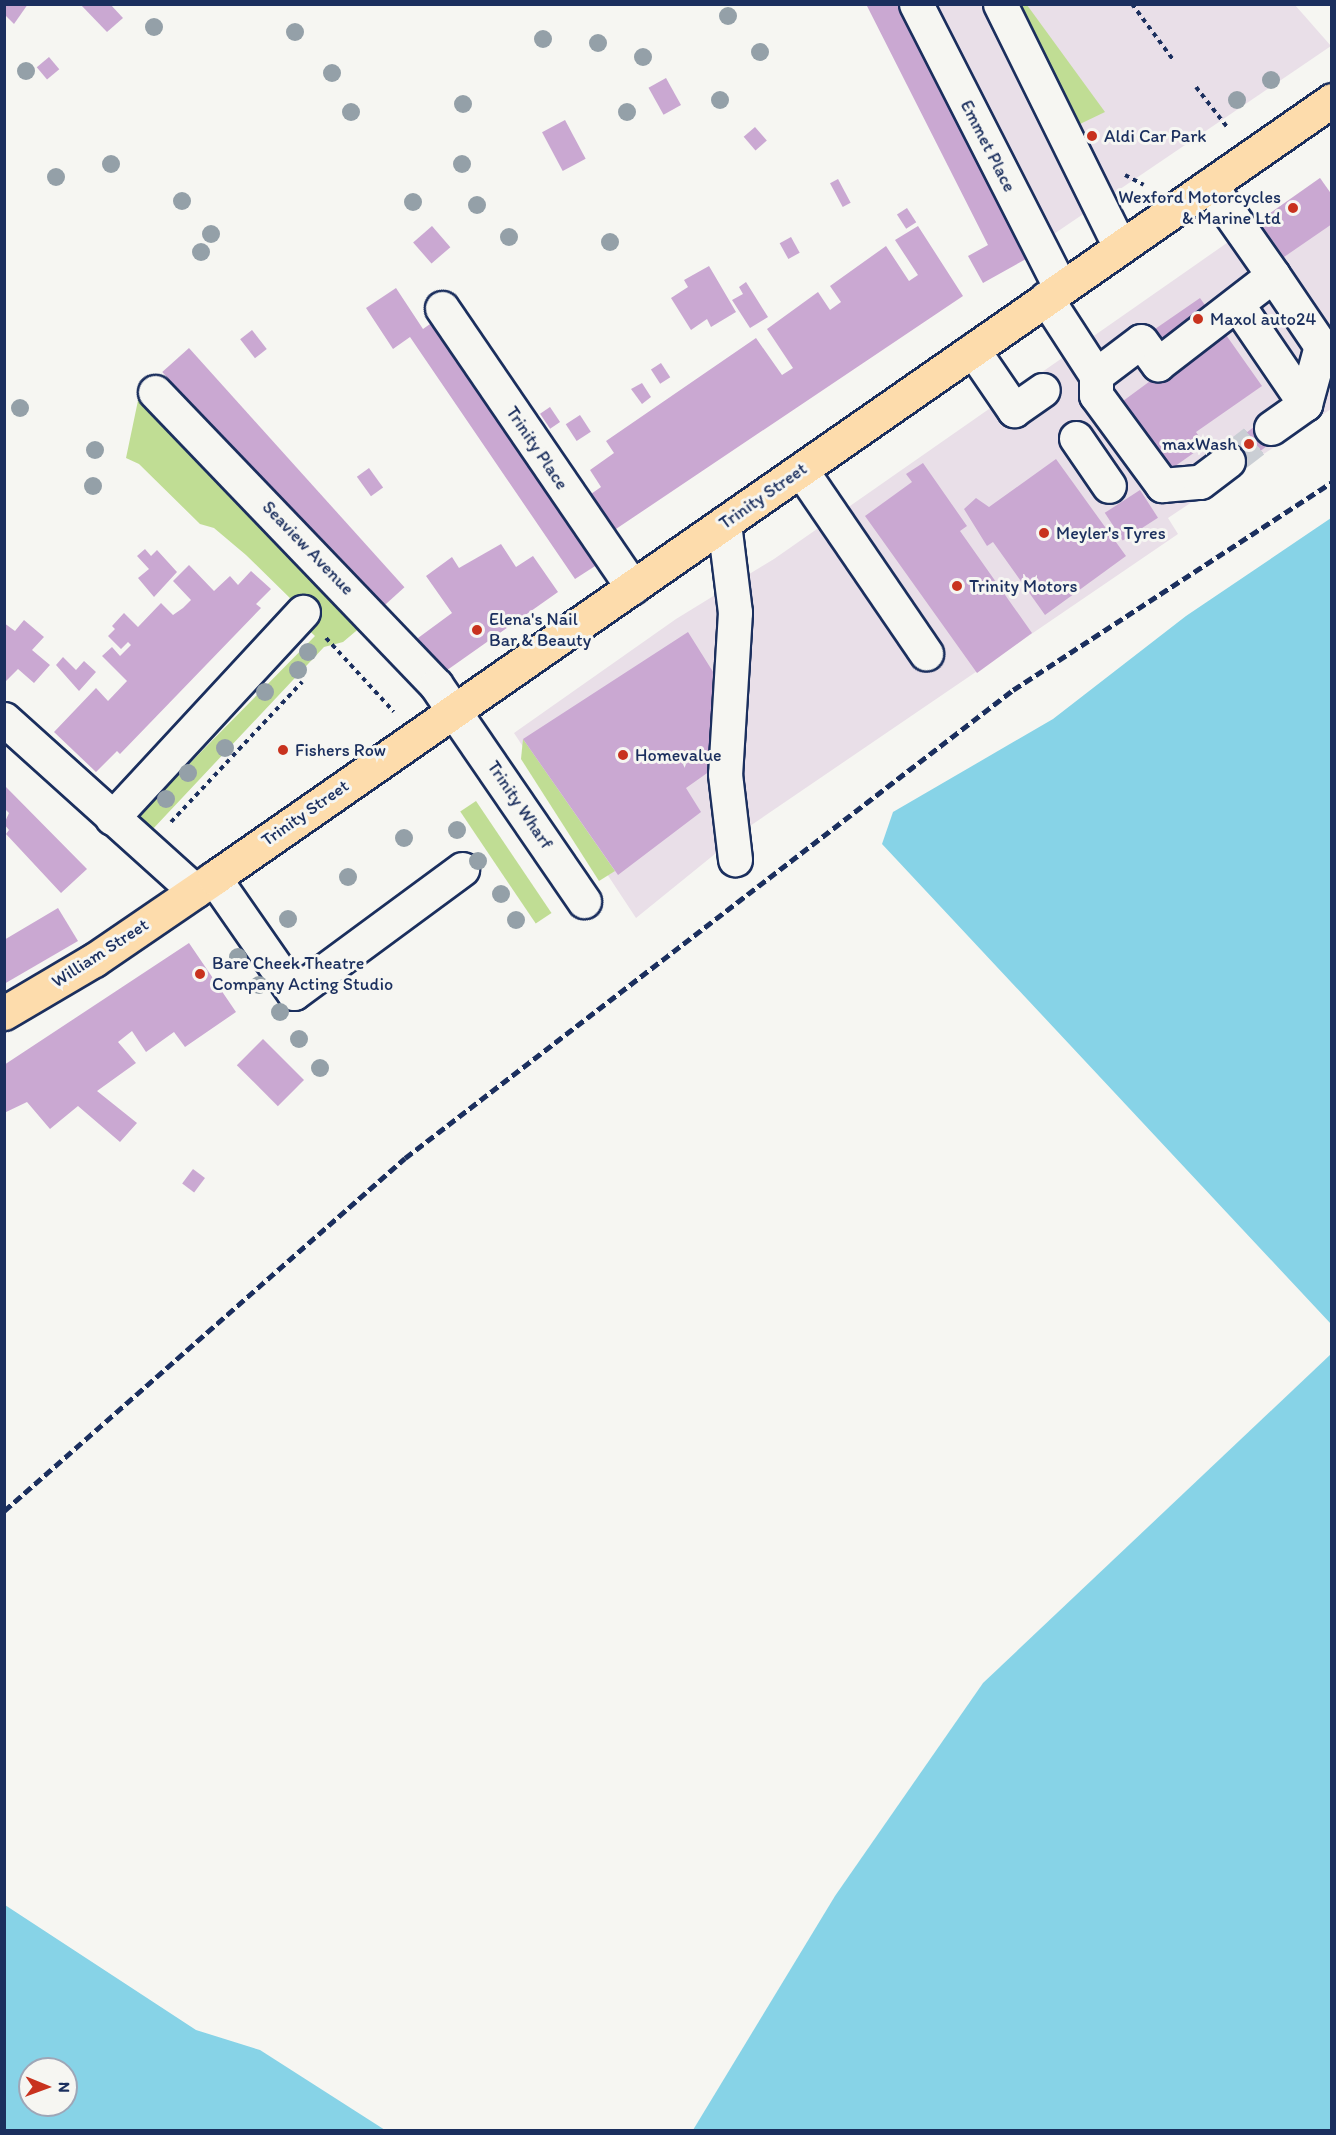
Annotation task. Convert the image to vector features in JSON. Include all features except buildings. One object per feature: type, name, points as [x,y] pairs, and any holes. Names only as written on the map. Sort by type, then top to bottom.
[{"type":"main road","name":"Trinity Street","points":[[204,884],[415,734],[632,587],[1332,100]]},
{"type":"main road","name":"William Street","points":[[4,1013],[94,960],[204,884]]},
{"type":"street","name":"Emmet Place","points":[[916,4],[1053,293],[1096,375]]},
{"type":"street","points":[[1000,4],[1120,246]]},
{"type":"street","points":[[1210,185],[1320,346],[1305,404],[1271,429]]},
{"type":"street","points":[[1228,461],[1200,482],[1162,486],[1096,395],[1096,375],[1141,341],[1158,364],[1273,275]]},
{"type":"street","points":[[1237,304],[1305,404]]},
{"type":"street","name":"Trinity Place","points":[[442,308],[632,587]]},
{"type":"street","points":[[973,350],[1014,410],[1043,390]]},
{"type":"street","name":"Seaview Avenue","points":[[155,392],[456,708]]},
{"type":"street","points":[[1076,438],[1109,486]]},
{"type":"street","points":[[801,470],[926,652]]},
{"type":"street","points":[[723,523],[735,612],[725,774],[735,859]]},
{"type":"street","points":[[112,818],[303,612]]},
{"type":"street","name":"Trinity Wharf","points":[[456,708],[584,901]]},
{"type":"street","points":[[4,719],[147,849],[204,884],[294,993],[462,869]]},
{"type":"path","points":[[1132,4],[1174,62]]},
{"type":"path","points":[[1196,87],[1227,127]]},
{"type":"path","points":[[303,612],[415,734]]},
{"type":"path","points":[[147,849],[302,682]]},
{"type":"shaded area","name":"Aldi Car Park","points":[[931,5],[1295,5],[1331,46],[1045,240]]},
{"type":"shaded area","points":[[1320,178],[1331,194],[1331,409],[1168,518],[1178,534],[747,828],[636,918],[514,733],[676,619],[774,559]]},
{"type":"green space","points":[[1019,5],[1027,5],[1105,112],[1080,124]]},
{"type":"green space","points":[[140,391],[368,621],[343,642],[324,647],[151,831],[137,817],[315,636],[301,623],[296,604],[246,555],[214,528],[200,524],[139,464],[126,458]]},
{"type":"green space","points":[[523,739],[615,871],[599,881],[521,759]]},
{"type":"green space","points":[[476,801],[551,913],[536,924],[460,812]]},
{"type":"water","points":[[1331,518],[1331,1324],[882,844],[893,812],[1053,719],[1186,616]]},
{"type":"water","points":[[1331,1354],[1331,2130],[693,2130],[835,1896],[983,1683]]},
{"type":"water","points":[[5,1905],[196,2030],[260,2050],[385,2130],[5,2130]]},
{"type":"tunnel","points":[[1228,461],[1271,428]]},
{"type":"railway","points":[[4,1511],[405,1158],[1013,690],[1332,482]]},
{"type":"place","name":"Aldi Car Park","points":[[1092,136]]},
{"type":"place","name":"Wexford Motorcycles & Marine Ltd","points":[[1293,208]]},
{"type":"place","name":"Maxol auto24","points":[[1198,319]]},
{"type":"place","name":"maxWash","points":[[1249,444]]},
{"type":"place","name":"Meyler's Tyres","points":[[1044,533]]},
{"type":"place","name":"Trinity Motors","points":[[957,586]]},
{"type":"place","name":"Elena's Nail Bar & Beauty","points":[[477,630]]},
{"type":"place","name":"Fishers Row","points":[[283,750]]},
{"type":"place","name":"Homevalue","points":[[623,755]]},
{"type":"place","name":"Bare Cheek Theatre Company Acting Studio","points":[[200,974]]}]
